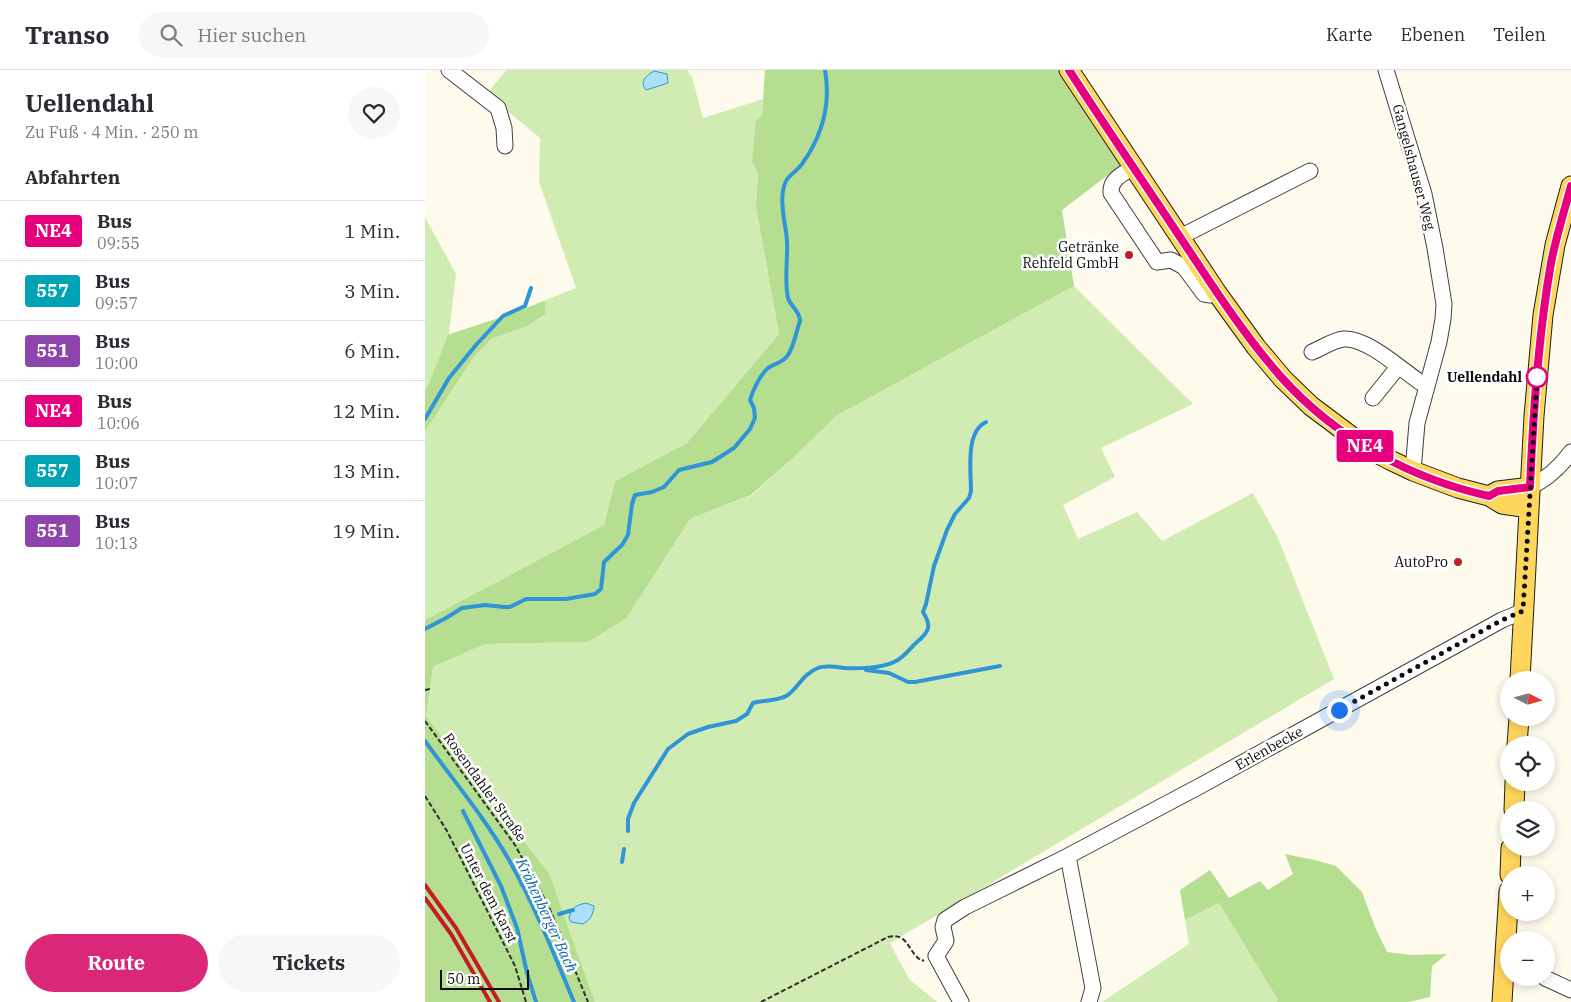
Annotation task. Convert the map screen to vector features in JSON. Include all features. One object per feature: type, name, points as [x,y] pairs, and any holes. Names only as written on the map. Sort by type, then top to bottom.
[{"type":"main road","points":[[1069,70],[1217,293],[1256,347],[1283,379],[1311,406],[1367,448],[1389,460],[1462,490],[1489,496],[1502,504],[1529,508]]},
{"type":"main road","points":[[1520,671],[1536,387],[1543,315],[1555,245],[1571,186]]},
{"type":"main road","points":[[1489,496],[1498,491],[1530,487]]},
{"type":"main road","points":[[1502,1002],[1504,986]]},
{"type":"street","points":[[449,70],[498,108],[504,128],[505,146]]},
{"type":"street","name":"Gangelshauser Weg","points":[[1386,70],[1424,194],[1442,291],[1443,319],[1434,362],[1417,423],[1413,471]]},
{"type":"street","points":[[1133,167],[1114,180],[1110,186],[1111,193],[1157,262],[1171,260],[1184,267],[1204,294],[1217,293]]},
{"type":"street","points":[[1180,237],[1310,171]]},
{"type":"street","points":[[1312,352],[1344,340],[1362,342],[1427,387]]},
{"type":"street","points":[[1373,398],[1398,367]]},
{"type":"street","points":[[1530,487],[1539,483],[1561,465],[1571,452]]},
{"type":"street","name":"Erlenbecke","points":[[936,956],[946,941],[943,926],[945,920],[965,907],[1068,856],[1200,786],[1502,620],[1523,611]]},
{"type":"street","points":[[1068,856],[1093,988],[1089,1002]]},
{"type":"street","points":[[936,956],[961,1002]]},
{"type":"street","points":[[1555,983],[1571,990]]},
{"type":"path","points":[[425,690],[430,689]]},
{"type":"path","name":"Rosendahler Straße","points":[[425,721],[515,845],[549,907],[588,1002]]},
{"type":"path","name":"Unter dem Karst","points":[[425,796],[447,831],[515,966],[526,1002]]},
{"type":"path","points":[[761,1002],[888,937],[903,938],[917,958],[922,961],[936,956]]},
{"type":"green space","points":[[506,70],[687,70],[692,77],[703,118],[763,99],[762,115],[752,162],[758,173],[756,207],[779,334],[687,443],[615,481],[604,525],[425,620],[425,217],[456,274],[449,334],[505,316],[576,288],[539,182],[540,138],[487,94]]},
{"type":"green space","points":[[765,70],[1062,70],[1125,162],[1062,210],[1074,286],[836,416],[751,495],[690,519],[626,619],[588,642],[485,644],[433,667],[426,716],[549,873],[595,1002],[425,1002],[425,620],[604,525],[615,481],[687,443],[779,334],[756,207],[758,173],[752,162],[756,121],[762,115]]},
{"type":"green space","points":[[1074,286],[1193,404],[1101,448],[1115,477],[1063,505],[1078,539],[1137,512],[1162,541],[1253,493],[1278,538],[1334,679],[890,943],[909,979],[937,1002],[595,1002],[549,873],[426,716],[433,667],[485,644],[588,642],[626,619],[690,519],[752,495],[836,416]]},
{"type":"green space","points":[[545,301],[545,314],[529,325],[491,339],[473,358],[425,431],[425,390],[430,382],[448,335]]},
{"type":"green space","points":[[1285,854],[1336,866],[1362,892],[1387,952],[1411,955],[1447,954],[1432,966],[1430,997],[1409,1002],[1276,1002],[1278,1000],[1219,903],[1185,920],[1180,890],[1210,870],[1229,898],[1260,881],[1268,890],[1293,874]]},
{"type":"green space","points":[[1219,903],[1278,1000],[1276,1002],[1102,1002],[1189,944],[1185,920]]},
{"type":"water","points":[[654,71],[667,74],[668,83],[646,90],[643,81]]},
{"type":"water","points":[[586,903],[594,906],[590,918],[583,924],[571,922],[569,918],[573,909]]},
{"type":"waterway","points":[[425,629],[462,608],[485,605],[510,607],[526,599],[566,599],[595,594],[601,589],[604,562],[622,545],[628,535],[635,495],[652,492],[664,487],[679,470],[712,462],[734,448],[750,429],[755,418],[754,408],[750,400],[755,387],[768,368],[786,358],[800,321],[799,314],[788,298],[786,276],[787,241],[782,197],[786,181],[802,164],[820,131],[827,95],[825,70]]},
{"type":"waterway","points":[[425,419],[449,378],[503,316],[525,306],[531,288]]},
{"type":"waterway","points":[[628,831],[628,819],[634,803],[668,749],[688,734],[708,727],[736,721],[747,714],[753,703],[786,696],[808,674],[818,668],[828,666],[870,668],[894,662],[904,655],[927,632],[928,621],[923,612],[934,566],[955,514],[969,498],[971,491],[970,463],[972,443],[979,427],[986,422]]},
{"type":"waterway","points":[[866,670],[889,673],[908,682],[915,682],[1000,666]]},
{"type":"waterway","name":"Krähenberger Bach","points":[[425,741],[500,844],[536,912],[574,1002]]},
{"type":"waterway","name":"Krähenberger Bach","points":[[463,811],[501,886],[517,928],[527,973],[536,1002]]},
{"type":"waterway","points":[[622,862],[624,849]]},
{"type":"waterway","points":[[559,914],[573,910]]},
{"type":"railway","points":[[425,885],[456,928],[499,1002]]},
{"type":"railway","points":[[425,898],[451,934],[490,1002]]},
{"type":"bus line","name":"NE4","points":[[1069,70],[1217,293],[1256,347],[1283,379],[1311,406],[1367,448],[1413,471],[1467,491],[1489,496],[1498,491],[1530,487],[1543,315],[1555,245],[1571,186]]},
{"type":"place","name":"Getränke Rehfeld GmbH","points":[[1129,255]]},
{"type":"place","name":"Uellendahl","points":[[1537,377]]},
{"type":"place","name":"AutoPro","points":[[1458,562]]},
{"type":"route","points":[[1339,710],[1502,620],[1523,611],[1537,377]]}]
